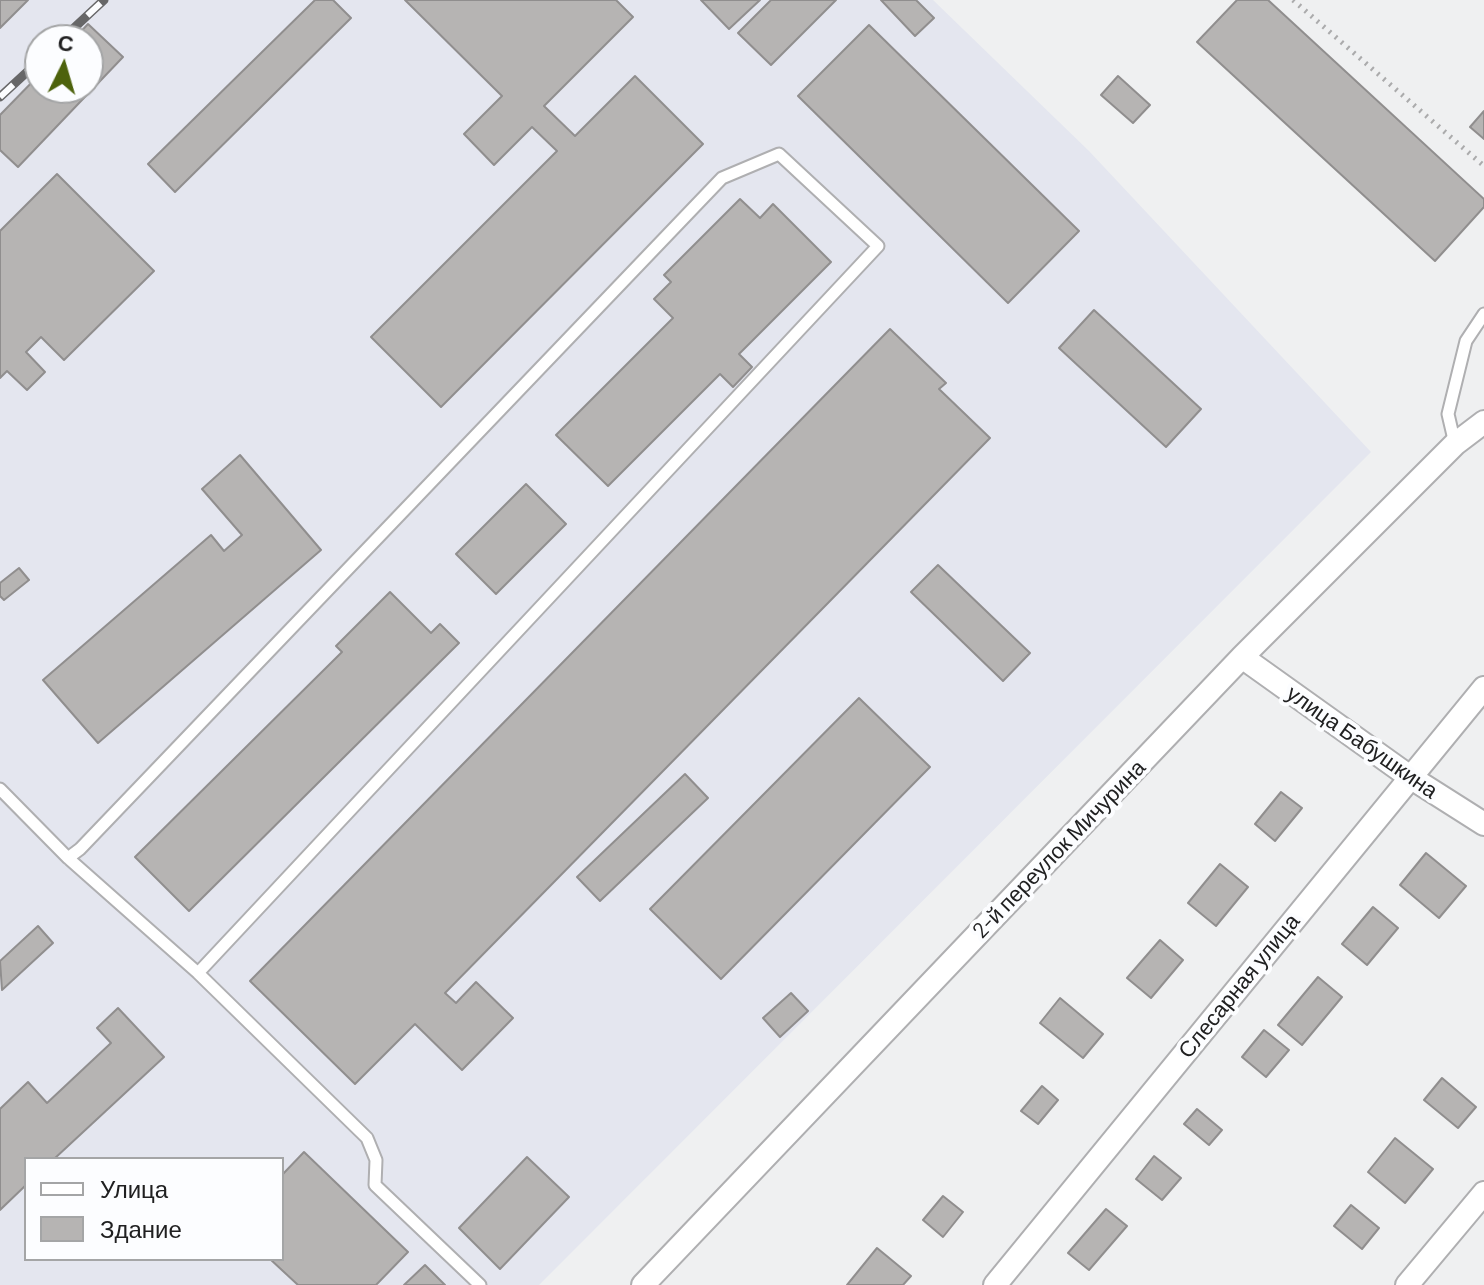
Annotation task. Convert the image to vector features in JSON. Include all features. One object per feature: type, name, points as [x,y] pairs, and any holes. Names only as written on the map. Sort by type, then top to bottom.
[{"type":"street","name":"2-й переулок Мичурина","points":[[643,1285],[1242,657],[1455,444],[1484,422]]},
{"type":"street","name":"улица Бабушкина","points":[[1242,657],[1410,777],[1484,824]]},
{"type":"street","name":"Слесарная улица","points":[[995,1285],[1484,688]]},
{"type":"street","points":[[1407,1285],[1484,1193]]},
{"type":"lane","points":[[68,858],[80,849],[722,178],[779,154],[878,246],[198,973]]},
{"type":"lane","points":[[1455,444],[1448,414],[1466,341],[1484,314]]},
{"type":"lane","points":[[0,789],[68,858],[198,973],[367,1138],[376,1160],[375,1185],[480,1285]]},
{"type":"path","points":[[1293,0],[1484,166]]},
{"type":"shaded area","points":[[0,0],[933,0],[1089,151],[1371,452],[539,1285],[0,1285]]},
{"type":"building","points":[[0,0],[28,0],[0,28]]},
{"type":"building","points":[[315,0],[333,0],[351,18],[175,192],[148,164]]},
{"type":"building","points":[[405,0],[616,0],[633,17],[544,106],[575,136],[635,76],[703,144],[441,407],[371,337],[557,151],[532,127],[494,165],[464,134],[502,96]]},
{"type":"building","points":[[701,0],[760,0],[729,29]]},
{"type":"building","points":[[771,0],[836,0],[771,65],[738,33]]},
{"type":"building","points":[[881,0],[916,0],[934,18],[915,36]]},
{"type":"building","points":[[1237,0],[1268,0],[1484,199],[1484,207],[1435,261],[1197,42]]},
{"type":"building","points":[[869,25],[1079,231],[1008,303],[798,96]]},
{"type":"building","points":[[104,39],[123,57],[104,77]]},
{"type":"building","points":[[1118,76],[1150,105],[1133,123],[1101,95]]},
{"type":"building","points":[[24,90],[24,104],[78,104],[18,167],[0,150],[0,115]]},
{"type":"building","points":[[1484,111],[1484,139],[1470,127]]},
{"type":"building","points":[[57,174],[154,271],[64,360],[41,337],[26,352],[45,372],[27,390],[7,371],[0,378],[0,231]]},
{"type":"building","points":[[740,199],[760,218],[773,204],[831,262],[739,354],[752,367],[733,387],[720,374],[608,486],[556,435],[673,318],[654,299],[671,282],[664,275]]},
{"type":"building","points":[[1094,310],[1201,409],[1166,447],[1059,348]]},
{"type":"building","points":[[890,329],[946,383],[939,389],[990,438],[445,993],[456,1003],[476,982],[513,1018],[462,1070],[415,1024],[355,1084],[250,981]]},
{"type":"building","points":[[240,455],[321,550],[98,743],[43,680],[211,535],[224,551],[242,535],[202,489]]},
{"type":"building","points":[[526,484],[566,524],[496,594],[456,554]]},
{"type":"building","points":[[938,565],[1030,653],[1003,681],[911,592]]},
{"type":"building","points":[[19,568],[29,580],[4,600],[0,596],[0,583]]},
{"type":"building","points":[[390,592],[431,633],[440,624],[459,643],[189,911],[135,857],[342,652],[336,646]]},
{"type":"building","points":[[859,698],[930,767],[721,979],[650,909]]},
{"type":"building","points":[[685,774],[708,798],[600,901],[577,877]]},
{"type":"building","points":[[1281,792],[1302,808],[1275,841],[1255,824]]},
{"type":"building","points":[[1426,853],[1466,886],[1439,918],[1400,885]]},
{"type":"building","points":[[1220,864],[1248,887],[1216,926],[1188,903]]},
{"type":"building","points":[[1373,907],[1398,928],[1367,965],[1342,944]]},
{"type":"building","points":[[38,926],[53,943],[2,990],[0,961]]},
{"type":"building","points":[[1160,940],[1183,960],[1151,998],[1127,978]]},
{"type":"building","points":[[1318,977],[1342,997],[1302,1045],[1278,1025]]},
{"type":"building","points":[[791,993],[808,1011],[780,1037],[763,1018]]},
{"type":"building","points":[[1060,998],[1103,1034],[1083,1058],[1040,1023]]},
{"type":"building","points":[[118,1008],[164,1057],[56,1157],[24,1157],[24,1187],[0,1210],[0,1109],[28,1082],[47,1103],[111,1043],[97,1028]]},
{"type":"building","points":[[1264,1030],[1289,1050],[1266,1077],[1242,1057]]},
{"type":"building","points":[[1442,1078],[1476,1107],[1458,1128],[1424,1100]]},
{"type":"building","points":[[1042,1086],[1058,1100],[1038,1124],[1021,1111]]},
{"type":"building","points":[[1197,1109],[1222,1130],[1209,1145],[1184,1124]]},
{"type":"building","points":[[1395,1138],[1433,1169],[1405,1203],[1368,1172]]},
{"type":"building","points":[[304,1152],[408,1252],[376,1285],[298,1285],[272,1261],[284,1261],[284,1173]]},
{"type":"building","points":[[1154,1156],[1181,1178],[1162,1200],[1136,1179]]},
{"type":"building","points":[[527,1157],[569,1197],[500,1269],[459,1228]]},
{"type":"building","points":[[943,1196],[963,1212],[943,1237],[923,1220]]},
{"type":"building","points":[[1351,1205],[1379,1228],[1362,1249],[1334,1226]]},
{"type":"building","points":[[1106,1209],[1127,1226],[1089,1270],[1068,1253]]},
{"type":"building","points":[[877,1248],[911,1276],[903,1285],[847,1285]]},
{"type":"building","points":[[425,1265],[445,1285],[404,1285]]},
{"type":"railway","points":[[78,24],[104,0]]},
{"type":"railway","points":[[0,97],[24,75]]}]
